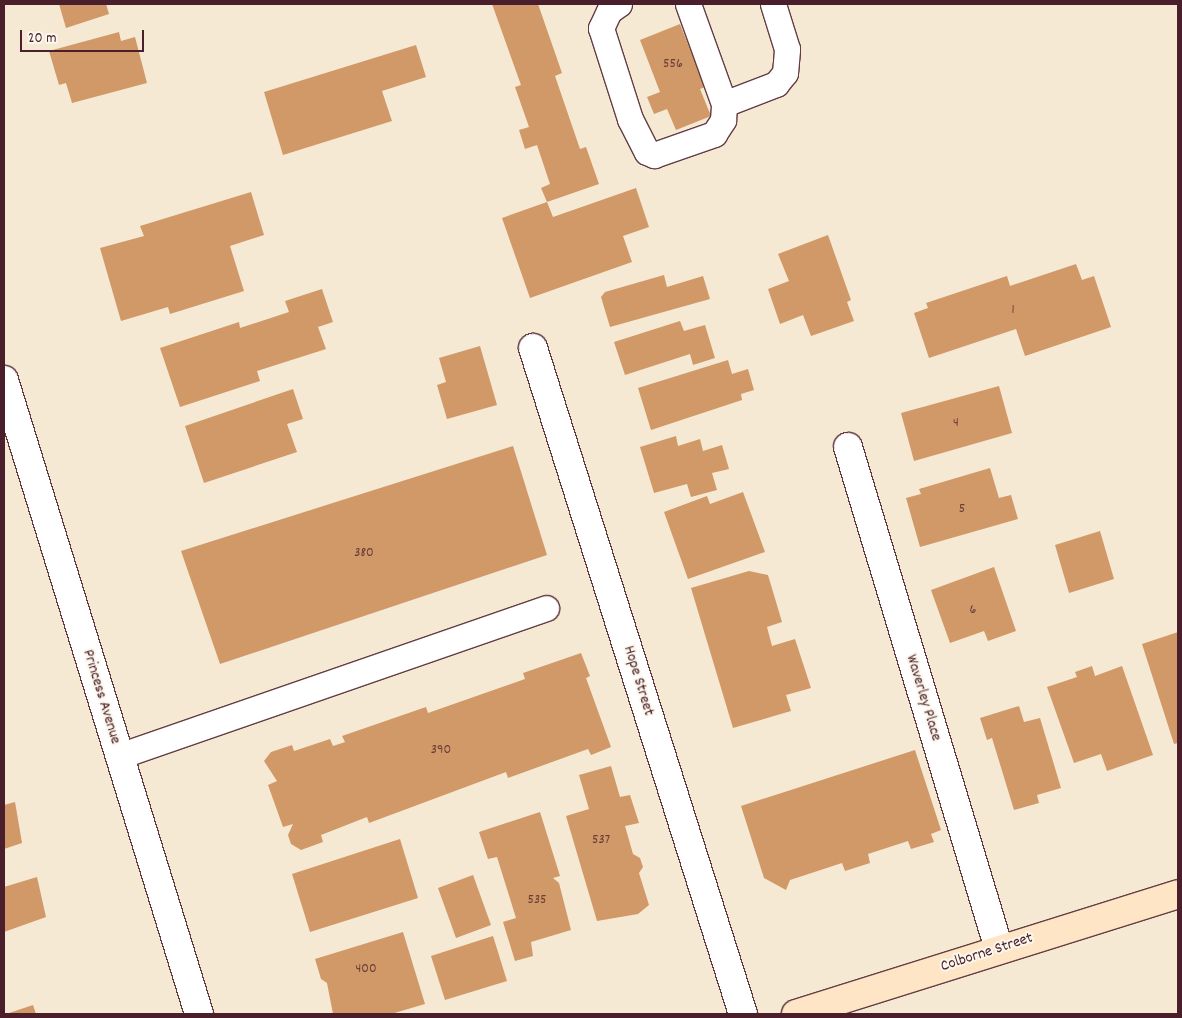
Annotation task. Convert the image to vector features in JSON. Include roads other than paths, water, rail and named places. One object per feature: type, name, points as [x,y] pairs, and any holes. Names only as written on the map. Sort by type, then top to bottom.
[{"type":"street","name":"Hope Street","points":[[533,348],[743,1014]]},
{"type":"street","name":"Princess Avenue","points":[[4,380],[199,1014]]},
{"type":"street","name":"Waverley Place","points":[[848,447],[999,949]]},
{"type":"street","name":"Colborne Street","points":[[796,1014],[1178,894]]},
{"type":"lane","points":[[619,4],[609,11],[601,28],[630,119],[647,152],[654,155],[714,134],[723,120],[724,104],[688,4]]},
{"type":"lane","points":[[724,104],[776,84],[785,73],[787,49],[773,4]]},
{"type":"lane","points":[[119,756],[546,608]]}]
